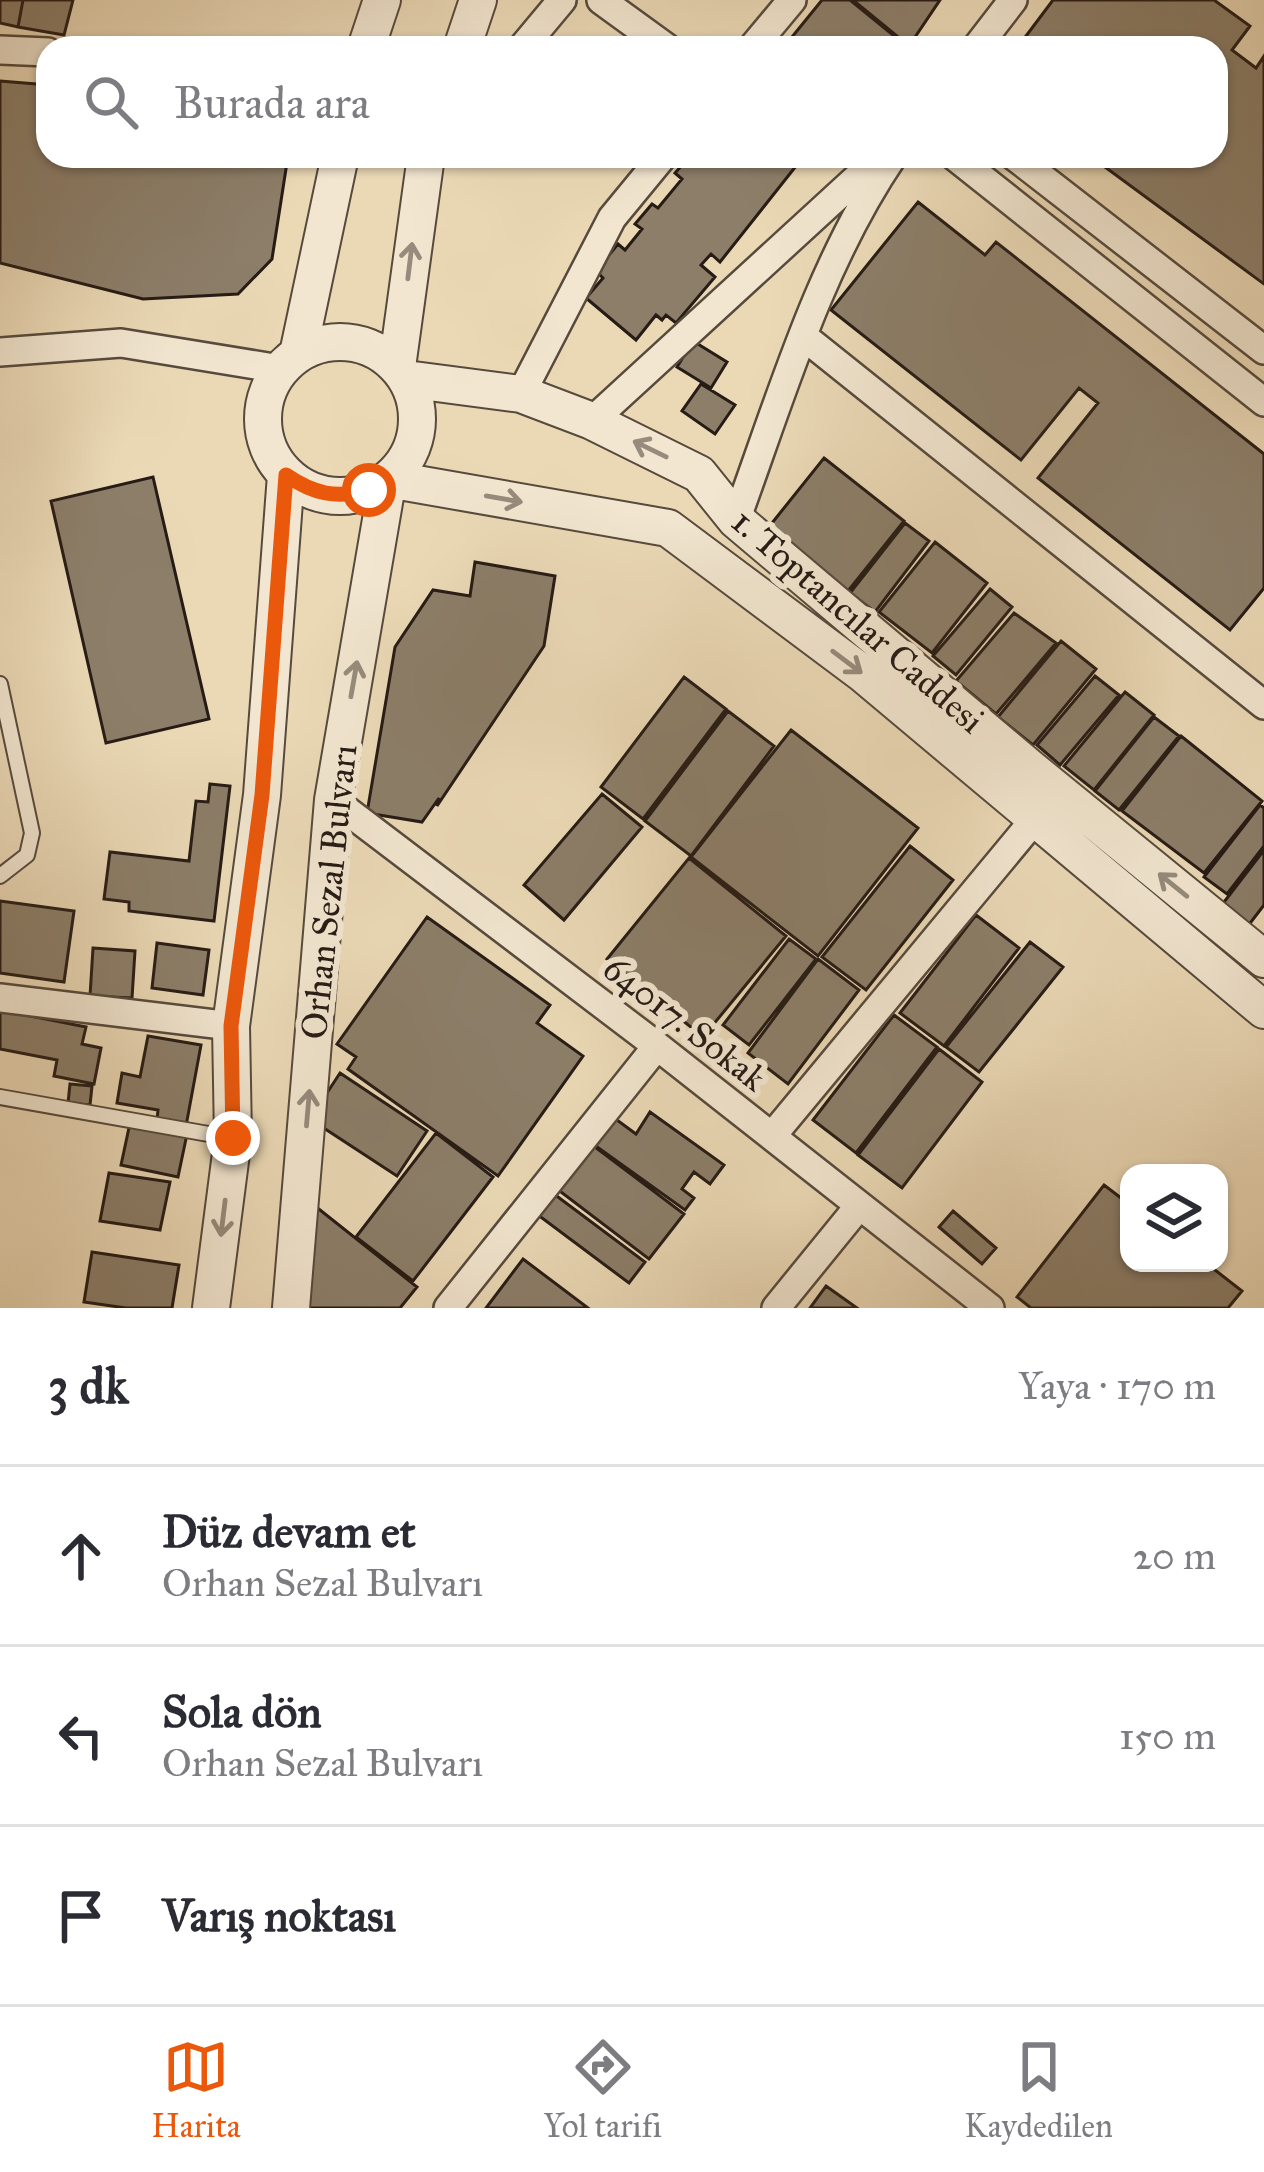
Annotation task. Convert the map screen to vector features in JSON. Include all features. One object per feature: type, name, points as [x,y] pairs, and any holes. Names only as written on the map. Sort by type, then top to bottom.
[{"type":"street","points":[[370,36],[382,0]]},
{"type":"street","points":[[466,36],[478,0]]},
{"type":"street","points":[[532,36],[562,0]]},
{"type":"street","points":[[601,0],[650,36]]},
{"type":"street","points":[[762,36],[792,0]]},
{"type":"street","points":[[985,36],[1013,0]]},
{"type":"street","points":[[0,50],[36,52]]},
{"type":"street","points":[[337,168],[289,361],[268,389],[262,411],[264,435],[286,475],[304,488],[348,496],[388,479]]},
{"type":"street","name":"Orhan Sezal Bulvarı","points":[[291,1308],[333,800],[388,479],[404,463],[417,422],[415,400],[402,373],[426,168]]},
{"type":"street","points":[[521,394],[611,218],[653,168]]},
{"type":"street","points":[[592,421],[868,168]]},
{"type":"street","points":[[736,520],[803,336],[863,200],[885,168]]},
{"type":"street","points":[[969,168],[1264,402]]},
{"type":"street","points":[[1029,168],[1264,350]]},
{"type":"street","points":[[803,336],[1264,705]]},
{"type":"street","points":[[0,352],[121,343],[289,361],[321,344],[343,342],[365,346],[402,373]]},
{"type":"street","name":"1. Toptancılar Caddesi","points":[[402,373],[521,394],[592,421],[699,474],[736,520],[1264,959]]},
{"type":"street","points":[[668,528],[699,474]]},
{"type":"street","points":[[211,1308],[233,1138],[231,1026],[262,795],[286,475]]},
{"type":"street","name":"1. Toptancılar Caddesi","points":[[388,479],[668,528],[862,673],[1264,1010]]},
{"type":"street","name":"64017. Sokak","points":[[333,800],[990,1308]]},
{"type":"street","points":[[772,1136],[1035,819]]},
{"type":"street","points":[[0,998],[231,1026]]},
{"type":"street","points":[[448,1308],[657,1046]]},
{"type":"street","points":[[776,1308],[859,1206]]},
{"type":"lane","points":[[0,684],[32,833],[26,855],[0,876]]},
{"type":"lane","points":[[0,1097],[233,1138]]},
{"type":"building","points":[[0,0],[23,0],[18,27],[0,23]]},
{"type":"building","points":[[23,0],[73,0],[64,35],[18,27]]},
{"type":"building","points":[[822,0],[850,0],[894,36],[793,36]]},
{"type":"building","points":[[853,0],[940,0],[916,36],[897,36]]},
{"type":"building","points":[[1053,0],[1214,0],[1250,26],[1232,50],[1256,68],[1264,56],[1264,284],[1106,168],[1228,168],[1228,36],[1026,36]]},
{"type":"building","points":[[0,81],[36,84],[36,168],[286,168],[272,259],[238,294],[143,299],[0,263]]},
{"type":"building","points":[[679,168],[794,168],[720,262],[711,254],[701,265],[715,277],[676,323],[666,315],[662,320],[656,315],[636,340],[586,298],[603,278],[596,271],[618,244],[625,250],[642,229],[635,224],[652,204],[658,208],[682,179],[675,173]]},
{"type":"building","points":[[918,202],[985,255],[996,242],[1264,454],[1264,588],[1230,630],[1038,478],[1098,403],[1079,388],[1021,460],[831,310]]},
{"type":"building","points":[[693,341],[727,362],[711,388],[677,367]]},
{"type":"building","points":[[701,384],[735,405],[715,434],[682,411]]},
{"type":"building","points":[[824,458],[904,521],[848,591],[768,528]]},
{"type":"building","points":[[153,477],[209,719],[106,743],[51,501]]},
{"type":"building","points":[[905,523],[929,541],[875,612],[850,593]]},
{"type":"building","points":[[935,542],[987,583],[932,653],[879,612]]},
{"type":"building","points":[[475,562],[555,576],[544,646],[422,822],[367,813],[395,647],[433,590],[470,596]]},
{"type":"building","points":[[990,589],[1012,607],[956,675],[933,656]]},
{"type":"building","points":[[1014,613],[1056,643],[996,714],[956,681]]},
{"type":"building","points":[[1061,641],[1096,669],[1033,745],[998,717]]},
{"type":"building","points":[[1095,676],[1119,695],[1060,765],[1037,745]]},
{"type":"building","points":[[684,677],[726,709],[643,819],[601,787]]},
{"type":"building","points":[[1125,692],[1154,715],[1094,790],[1064,766]]},
{"type":"building","points":[[728,711],[774,746],[691,856],[645,821]]},
{"type":"building","points":[[1154,717],[1179,736],[1119,810],[1095,791]]},
{"type":"building","points":[[791,730],[918,828],[818,956],[691,857]]},
{"type":"building","points":[[1181,736],[1262,801],[1204,873],[1122,811]]},
{"type":"building","points":[[210,784],[230,786],[214,921],[129,911],[129,902],[104,899],[110,852],[189,861],[196,801],[208,802]]},
{"type":"building","points":[[602,794],[642,827],[564,920],[524,885]]},
{"type":"building","points":[[1260,805],[1264,808],[1264,846],[1227,894],[1204,877]]},
{"type":"building","points":[[910,846],[953,880],[866,990],[822,957]]},
{"type":"building","points":[[1264,850],[1264,905],[1248,926],[1221,906]]},
{"type":"building","points":[[689,858],[786,936],[703,1037],[607,959]]},
{"type":"building","points":[[0,901],[74,911],[64,982],[0,973]]},
{"type":"building","points":[[976,915],[1019,948],[944,1046],[900,1013]]},
{"type":"building","points":[[427,917],[550,1005],[537,1023],[583,1056],[498,1176],[348,1069],[356,1057],[337,1044]]},
{"type":"building","points":[[789,939],[816,959],[749,1045],[723,1025]]},
{"type":"building","points":[[1030,942],[1063,967],[979,1072],[946,1047]]},
{"type":"building","points":[[157,943],[209,950],[203,995],[152,988]]},
{"type":"building","points":[[93,948],[135,951],[132,998],[90,996]]},
{"type":"building","points":[[818,959],[859,990],[788,1084],[748,1053]]},
{"type":"building","points":[[0,1010],[86,1027],[82,1044],[101,1048],[94,1084],[54,1076],[57,1060],[0,1049]]},
{"type":"building","points":[[894,1015],[937,1047],[856,1153],[813,1120]]},
{"type":"building","points":[[148,1036],[201,1045],[186,1126],[157,1120],[158,1110],[117,1103],[122,1073],[140,1077]]},
{"type":"building","points":[[939,1049],[982,1082],[902,1188],[858,1155]]},
{"type":"building","points":[[340,1073],[427,1131],[397,1176],[310,1119]]},
{"type":"building","points":[[70,1084],[92,1086],[90,1105],[68,1103]]},
{"type":"building","points":[[650,1112],[724,1165],[710,1184],[694,1172],[682,1189],[694,1198],[685,1210],[593,1144],[613,1117],[636,1134]]},
{"type":"building","points":[[130,1123],[187,1134],[178,1177],[121,1165]]},
{"type":"building","points":[[436,1133],[493,1177],[413,1281],[356,1237]]},
{"type":"building","points":[[591,1144],[684,1214],[649,1259],[557,1189]]},
{"type":"building","points":[[109,1173],[170,1182],[160,1230],[100,1221]]},
{"type":"building","points":[[1104,1185],[1120,1197],[1120,1272],[1218,1272],[1242,1291],[1228,1308],[1031,1308],[1017,1297]]},
{"type":"building","points":[[554,1194],[645,1262],[629,1283],[538,1215]]},
{"type":"building","points":[[315,1206],[417,1287],[400,1308],[302,1308]]},
{"type":"building","points":[[953,1211],[996,1248],[982,1264],[939,1227]]},
{"type":"building","points":[[92,1252],[179,1265],[172,1308],[84,1302]]},
{"type":"building","points":[[523,1259],[588,1308],[486,1308]]},
{"type":"building","points":[[826,1286],[857,1308],[810,1308]]},
{"type":"route","points":[[233,1138],[231,1026],[262,795],[286,475],[325,495],[369,490]]}]
